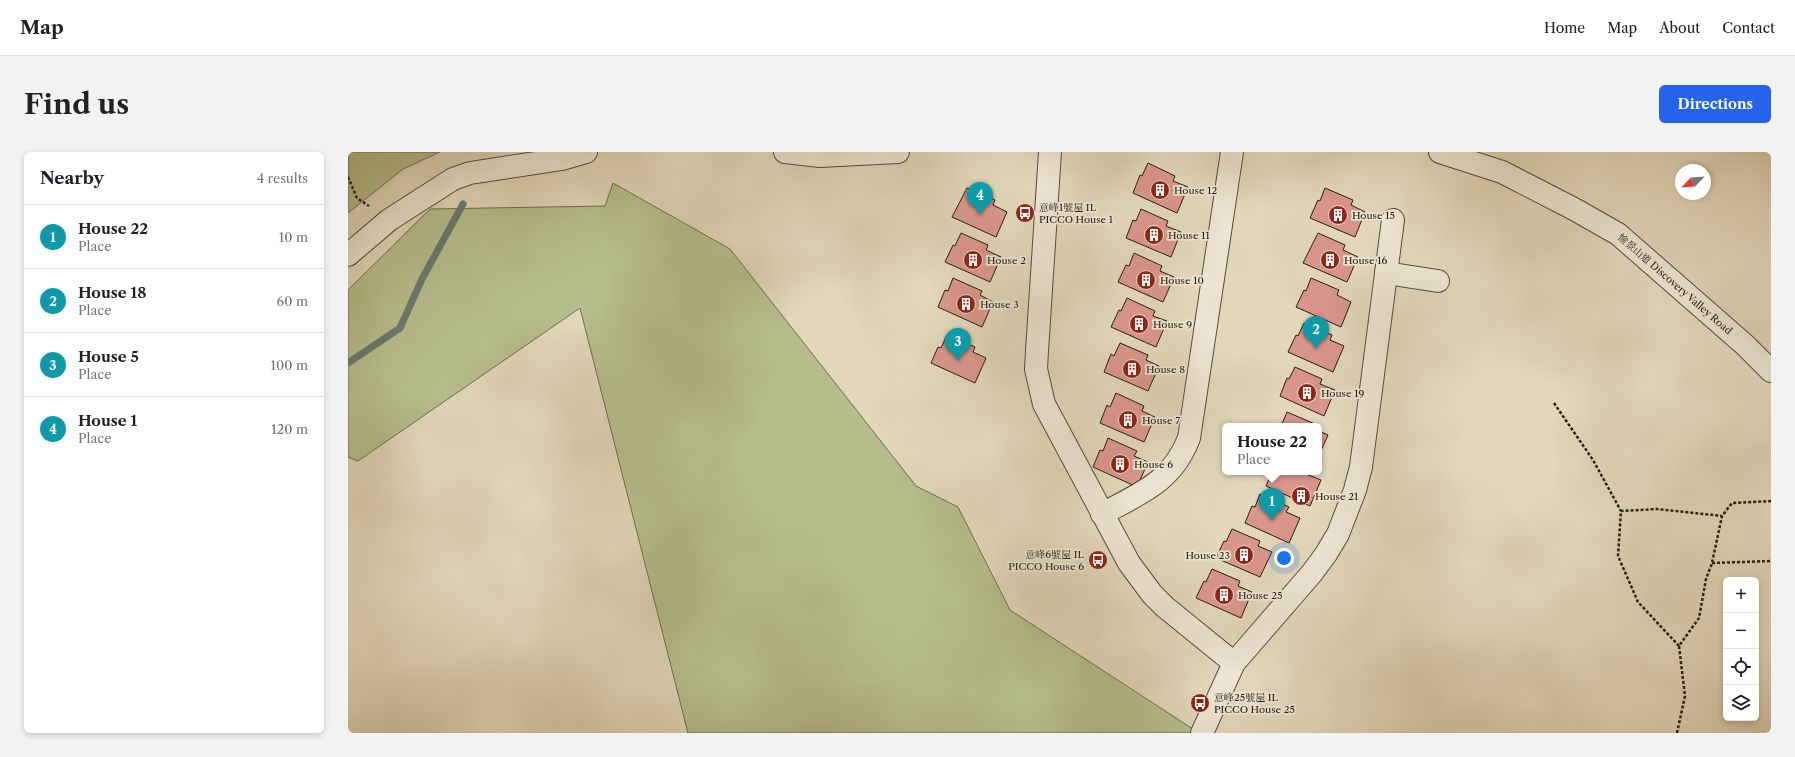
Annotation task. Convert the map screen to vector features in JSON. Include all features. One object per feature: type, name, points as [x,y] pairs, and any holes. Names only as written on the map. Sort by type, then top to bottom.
[{"type":"street","points":[[348,255],[389,220],[445,183],[461,175],[490,169],[562,159],[586,152]]},
{"type":"street","points":[[785,152],[820,156],[898,152]]},
{"type":"street","points":[[1050,152],[1036,369],[1044,404],[1051,421],[1129,563],[1152,594],[1234,663]]},
{"type":"street","points":[[1102,514],[1145,490],[1168,474],[1184,451],[1189,438],[1232,152]]},
{"type":"street","name":"愉景山道 Discovery Valley Road","points":[[1440,152],[1502,172],[1574,209],[1618,234],[1745,345],[1771,371]]},
{"type":"street","points":[[1202,733],[1234,663],[1321,560],[1338,534],[1348,512],[1360,467],[1393,220]]},
{"type":"street","points":[[1386,273],[1438,280]]},
{"type":"path","points":[[348,177],[357,198],[389,220]]},
{"type":"path","points":[[1554,403],[1593,460],[1621,510],[1618,556],[1638,602],[1679,646],[1684,696],[1678,733]]},
{"type":"path","points":[[1679,646],[1699,618],[1706,579],[1712,563],[1722,516],[1732,503],[1771,501]]},
{"type":"path","points":[[1621,510],[1657,509],[1722,516]]},
{"type":"path","points":[[1712,563],[1771,560]]},
{"type":"green space","points":[[348,152],[440,152],[403,169],[348,213]]},
{"type":"green space","points":[[613,183],[730,249],[916,486],[958,507],[1010,610],[1199,733],[688,733],[580,308],[358,461],[348,457],[348,290],[430,209],[605,206]]},
{"type":"building","name":"House 12","points":[[1148,163],[1175,176],[1173,181],[1188,187],[1177,213],[1133,193],[1140,175],[1142,176]]},
{"type":"building","points":[[967,188],[995,200],[993,205],[1007,212],[996,237],[952,217]]},
{"type":"building","name":"House 15","points":[[1325,188],[1353,200],[1351,205],[1365,212],[1355,237],[1310,218],[1318,200],[1320,201]]},
{"type":"building","name":"House 11","points":[[1141,209],[1168,221],[1166,226],[1181,232],[1171,257],[1126,238],[1133,220],[1136,221]]},
{"type":"building","name":"House 2","points":[[961,233],[988,245],[986,250],[1001,257],[990,282],[945,262],[953,245],[955,246]]},
{"type":"building","name":"House 16","points":[[1318,233],[1345,245],[1343,250],[1358,257],[1347,282],[1303,263]]},
{"type":"building","name":"House 10","points":[[1134,253],[1162,266],[1160,271],[1174,277],[1163,302],[1118,282],[1126,265],[1129,266]]},
{"type":"building","name":"House 3","points":[[953,278],[982,291],[980,295],[993,302],[982,327],[938,307],[945,290],[948,291]]},
{"type":"building","points":[[1311,278],[1339,290],[1337,295],[1351,302],[1341,327],[1296,307],[1304,290],[1306,291]]},
{"type":"building","name":"House 9","points":[[1127,298],[1155,311],[1153,316],[1167,321],[1156,347],[1111,327],[1119,310],[1121,311]]},
{"type":"building","points":[[1304,323],[1332,335],[1330,340],[1344,346],[1333,372],[1288,352],[1296,335],[1298,336]]},
{"type":"building","points":[[947,335],[975,347],[973,352],[986,358],[975,383],[931,363],[938,347],[941,348]]},
{"type":"building","name":"House 8","points":[[1120,343],[1148,355],[1146,360],[1159,366],[1148,391],[1104,372],[1111,354],[1114,356]]},
{"type":"building","name":"House 19","points":[[1295,367],[1322,379],[1320,384],[1335,390],[1324,416],[1280,396],[1287,378],[1289,379]]},
{"type":"building","name":"House 7","points":[[1116,393],[1144,406],[1142,411],[1155,417],[1144,442],[1100,423],[1107,405],[1110,407]]},
{"type":"building","points":[[1287,412],[1313,423],[1282,423]]},
{"type":"building","points":[[1322,432],[1328,435],[1322,448]]},
{"type":"building","name":"House 6","points":[[1108,438],[1137,451],[1134,456],[1148,462],[1137,487],[1093,467],[1100,450],[1103,451]]},
{"type":"building","name":"House 21","points":[[1271,475],[1308,475],[1321,480],[1310,506],[1266,486]]},
{"type":"building","points":[[1260,494],[1289,507],[1286,512],[1300,518],[1289,543],[1245,523],[1252,506],[1255,507]]},
{"type":"building","name":"House 23","points":[[1232,529],[1260,541],[1258,546],[1272,552],[1260,577],[1216,558],[1224,541],[1226,542]]},
{"type":"building","name":"House 25","points":[[1212,569],[1240,581],[1238,586],[1252,592],[1241,618],[1196,598],[1204,581],[1206,582]]},
{"type":"waterway","points":[[348,363],[400,328],[422,279],[463,204]]},
{"type":"place","name":"House 12","points":[[1160,190]]},
{"type":"place","name":"意峰1號屋 IL PICCO House 1","points":[[1025,213]]},
{"type":"place","name":"House 1","points":[[980,215]]},
{"type":"place","name":"House 15","points":[[1338,215]]},
{"type":"place","name":"House 11","points":[[1154,235]]},
{"type":"place","name":"House 2","points":[[973,260]]},
{"type":"place","name":"House 16","points":[[1330,260]]},
{"type":"place","name":"House 10","points":[[1146,280]]},
{"type":"place","name":"House 3","points":[[966,304]]},
{"type":"place","name":"House 9","points":[[1139,324]]},
{"type":"place","name":"House 18","points":[[1316,349]]},
{"type":"place","name":"House 5","points":[[958,361]]},
{"type":"place","name":"House 8","points":[[1132,369]]},
{"type":"place","name":"House 19","points":[[1307,393]]},
{"type":"place","name":"House 7","points":[[1128,420]]},
{"type":"place","name":"House 6","points":[[1120,464]]},
{"type":"place","name":"House 21","points":[[1301,496]]},
{"type":"place","name":"House 22","points":[[1272,521]]},
{"type":"place","name":"House 23","points":[[1244,555]]},
{"type":"place","name":"意峰6號屋 IL PICCO House 6","points":[[1098,560]]},
{"type":"place","name":"House 25","points":[[1224,595]]},
{"type":"place","name":"意峰25號屋 IL PICCO House 25","points":[[1200,703]]}]
